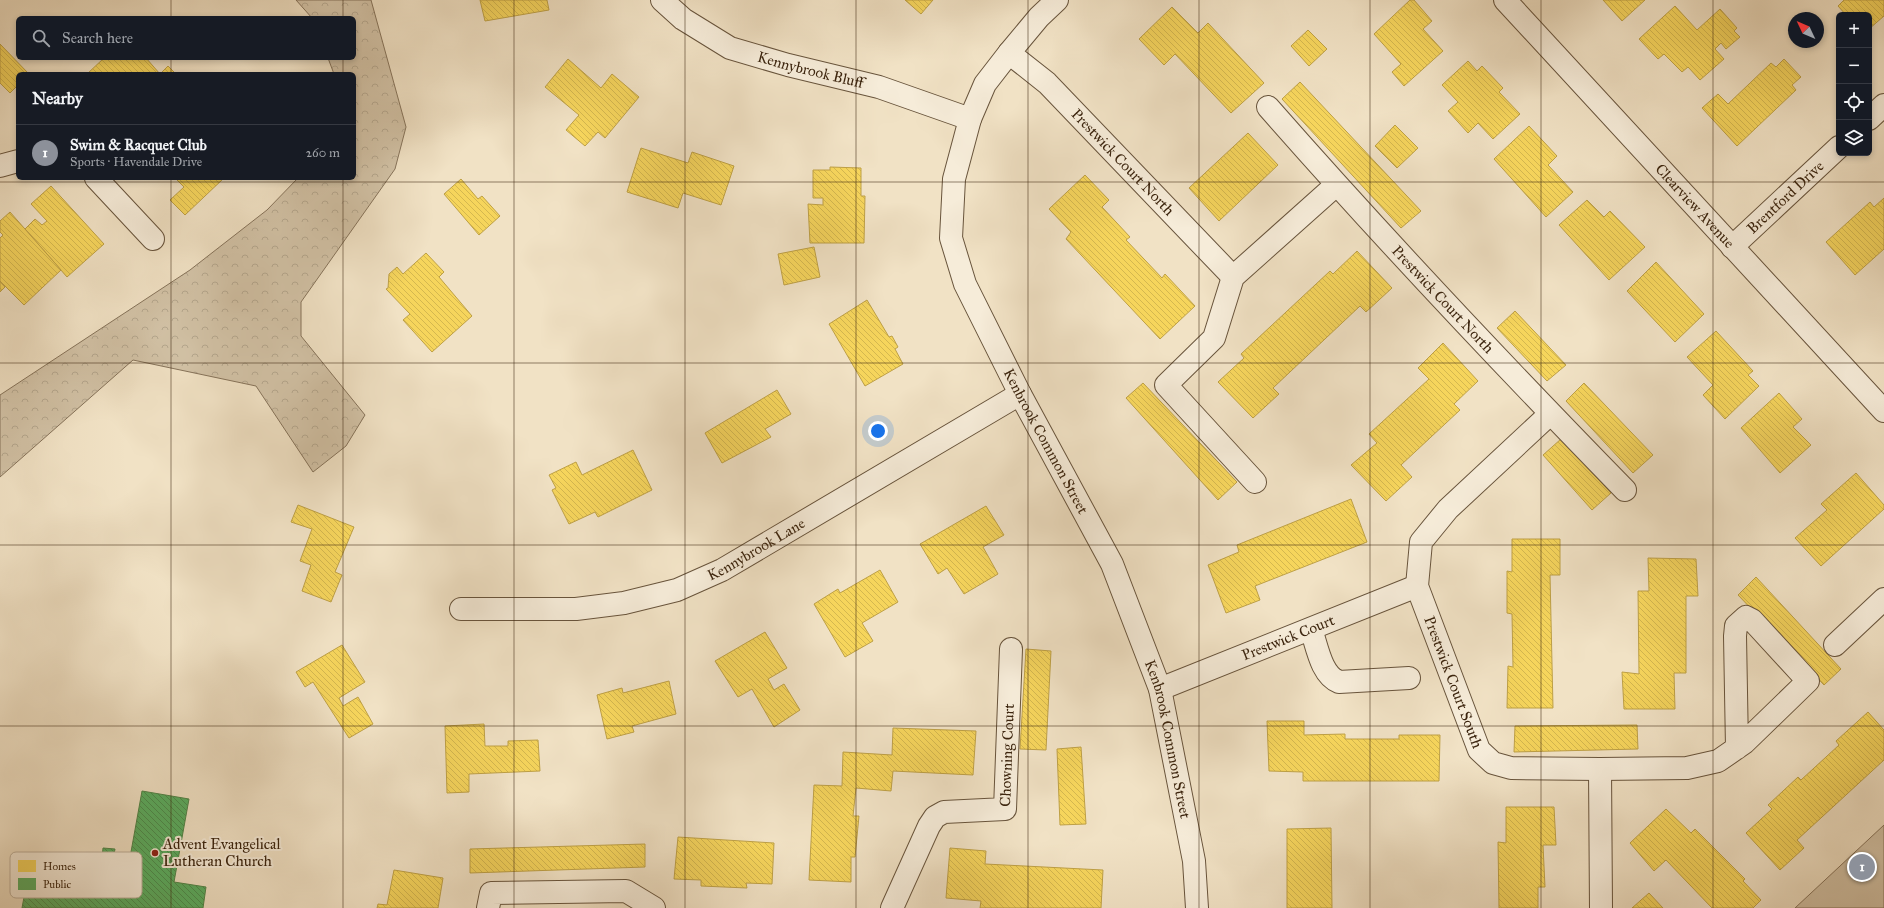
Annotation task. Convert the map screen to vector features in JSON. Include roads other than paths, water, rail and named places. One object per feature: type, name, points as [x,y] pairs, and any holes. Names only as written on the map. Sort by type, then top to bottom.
[{"type":"street","name":"Kennybrook Bluff","points":[[662,0],[683,19],[730,48],[788,65],[879,87],[970,118]]},
{"type":"street","name":"Kenbrook Common Street","points":[[1057,0],[1039,17],[985,84],[970,118],[954,179],[951,238],[965,284],[1020,394],[1112,564],[1160,689],[1194,861],[1197,908]]},
{"type":"street","name":"Clearview Avenue","points":[[1505,0],[1884,411]]},
{"type":"street","name":"Prestwick Court North","points":[[1009,53],[1047,83],[1233,277]]},
{"type":"street","points":[[1872,116],[1884,105]]},
{"type":"street","name":"Prestwick Court North","points":[[1268,107],[1336,184],[1550,414],[1624,490]]},
{"type":"street","name":"Brentford Drive","points":[[1732,247],[1836,150]]},
{"type":"street","points":[[0,166],[16,161]]},
{"type":"street","points":[[98,180],[153,239]]},
{"type":"street","points":[[1255,482],[1166,385],[1214,338],[1233,277],[1336,184]]},
{"type":"street","name":"Kennybrook Lane","points":[[461,609],[576,609],[624,603],[677,590],[722,570],[1020,394]]},
{"type":"street","points":[[1417,586],[1421,542],[1448,509],[1550,414]]},
{"type":"street","name":"Prestwick Court","points":[[1160,689],[1417,586]]},
{"type":"street","name":"Prestwick Court South","points":[[1417,586],[1479,750],[1493,763],[1511,768],[1600,769],[1687,768],[1718,761],[1737,748],[1808,681],[1752,620],[1746,617],[1741,619],[1736,626],[1734,636],[1737,748]]},
{"type":"street","points":[[1835,645],[1884,599]]},
{"type":"street","points":[[1311,629],[1327,672],[1332,679],[1339,682],[1409,678]]},
{"type":"street","name":"Chowning Court","points":[[892,908],[929,826],[935,817],[944,812],[1004,809],[1011,649]]},
{"type":"street","points":[[1600,769],[1603,907]]},
{"type":"street","points":[[488,908],[491,893],[568,900],[626,891],[654,908]]},
{"type":"place","name":"Advent Evangelical Lutheran Church","points":[[155,853]]},
{"type":"place","name":"Swim & Racquet Club","points":[[1862,867]]}]
